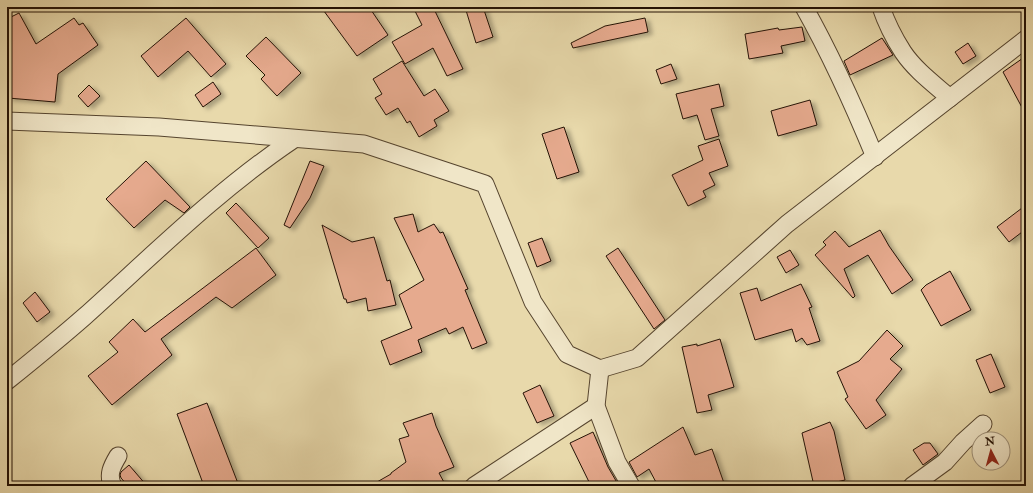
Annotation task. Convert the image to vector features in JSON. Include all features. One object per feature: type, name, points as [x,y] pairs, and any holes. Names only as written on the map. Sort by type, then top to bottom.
[{"type":"street","points":[[804,7],[854,105],[875,157]]},
{"type":"street","points":[[881,7],[886,22],[903,52],[926,77],[950,98]]},
{"type":"street","points":[[7,121],[159,127],[364,144],[485,184],[532,302],[567,354],[600,369],[637,358],[787,224],[1026,39]]},
{"type":"street","points":[[7,381],[82,319],[205,207],[275,152],[294,139]]},
{"type":"street","points":[[600,369],[596,406],[617,462],[630,486]]},
{"type":"street","points":[[474,486],[596,406]]},
{"type":"street","points":[[912,486],[945,462],[963,442],[983,424]]},
{"type":"street","points":[[113,486],[111,482],[110,470],[118,456]]},
{"type":"building","points":[[321,7],[369,7],[388,35],[357,56]]},
{"type":"building","points":[[413,7],[433,7],[463,69],[447,76],[433,48],[405,64],[392,42],[422,25]]},
{"type":"building","points":[[465,7],[483,7],[493,37],[476,43]]},
{"type":"building","points":[[19,13],[36,44],[74,18],[79,25],[83,23],[98,45],[58,74],[55,102],[8,98],[10,75],[7,77],[7,19]]},
{"type":"building","points":[[186,18],[226,64],[211,77],[188,51],[158,77],[141,56]]},
{"type":"building","points":[[645,18],[648,32],[573,48],[571,43],[605,26]]},
{"type":"building","points":[[802,27],[805,41],[781,46],[783,53],[749,59],[745,34],[778,28],[779,30]]},
{"type":"building","points":[[266,37],[301,73],[277,96],[261,79],[265,75],[246,56]]},
{"type":"building","points":[[882,38],[893,55],[850,75],[844,61]]},
{"type":"building","points":[[968,43],[976,56],[963,64],[955,52]]},
{"type":"building","points":[[1026,56],[1026,115],[1003,72]]},
{"type":"building","points":[[402,61],[424,96],[435,89],[449,111],[434,120],[437,126],[419,137],[410,121],[407,123],[398,108],[386,115],[375,98],[382,94],[373,79]]},
{"type":"building","points":[[671,64],[677,79],[661,84],[656,70]]},
{"type":"building","points":[[213,82],[221,94],[203,107],[195,95]]},
{"type":"building","points":[[719,84],[724,106],[711,109],[719,136],[705,140],[697,115],[683,119],[676,94]]},
{"type":"building","points":[[89,85],[100,96],[88,107],[78,96]]},
{"type":"building","points":[[810,100],[817,125],[778,136],[771,111]]},
{"type":"building","points":[[564,127],[579,172],[557,179],[542,134]]},
{"type":"building","points":[[719,139],[728,166],[709,173],[715,185],[703,191],[706,197],[688,206],[672,175],[703,160],[698,146]]},
{"type":"building","points":[[146,161],[190,207],[184,213],[165,200],[134,228],[106,199]]},
{"type":"building","points":[[310,161],[324,166],[310,198],[290,228],[284,225]]},
{"type":"building","points":[[236,203],[269,238],[258,248],[226,213]]},
{"type":"building","points":[[1026,205],[1026,229],[1009,242],[997,227]]},
{"type":"building","points":[[413,214],[418,232],[434,224],[440,233],[443,232],[468,289],[465,290],[487,343],[472,349],[463,327],[449,334],[446,328],[418,340],[422,352],[390,365],[381,341],[412,328],[399,295],[424,280],[394,218]]},
{"type":"building","points":[[322,225],[352,242],[374,237],[387,281],[390,280],[396,305],[368,311],[366,298],[347,303],[346,299],[344,299]]},
{"type":"building","points":[[880,230],[889,246],[913,280],[892,294],[868,255],[844,269],[855,296],[853,298],[815,255],[826,245],[823,242],[835,231],[849,247]]},
{"type":"building","points":[[542,238],[551,261],[537,267],[528,243]]},
{"type":"building","points":[[256,248],[276,275],[232,308],[216,297],[161,339],[172,355],[112,405],[88,376],[118,352],[109,342],[133,319],[145,332]]},
{"type":"building","points":[[618,248],[665,320],[654,329],[606,256]]},
{"type":"building","points":[[790,250],[799,265],[786,273],[777,257]]},
{"type":"building","points":[[950,271],[971,310],[941,326],[921,290],[926,285]]},
{"type":"building","points":[[801,284],[812,307],[809,308],[820,341],[807,345],[802,338],[796,342],[792,329],[755,340],[740,293],[757,288],[761,301]]},
{"type":"building","points":[[35,292],[50,312],[37,322],[23,303]]},
{"type":"building","points":[[887,330],[903,346],[890,359],[902,369],[876,400],[886,415],[866,429],[845,399],[848,397],[837,372],[859,361]]},
{"type":"building","points":[[720,339],[734,387],[708,395],[712,410],[697,413],[682,347],[697,344],[697,346]]},
{"type":"building","points":[[991,354],[1005,387],[990,393],[976,360]]},
{"type":"building","points":[[540,385],[554,416],[537,423],[523,393]]},
{"type":"building","points":[[207,403],[239,486],[204,486],[177,414]]},
{"type":"building","points":[[432,413],[436,426],[454,467],[439,473],[446,486],[370,486],[391,474],[406,462],[399,439],[409,436],[403,423]]},
{"type":"building","points":[[830,422],[834,431],[845,480],[814,486],[802,433]]},
{"type":"building","points":[[683,427],[695,455],[712,449],[725,486],[658,486],[649,469],[637,477],[629,462]]},
{"type":"building","points":[[593,432],[608,467],[619,486],[591,486],[570,443]]},
{"type":"building","points":[[924,443],[930,443],[938,454],[923,465],[913,450]]},
{"type":"building","points":[[129,465],[147,486],[128,486],[121,478],[121,472]]}]
